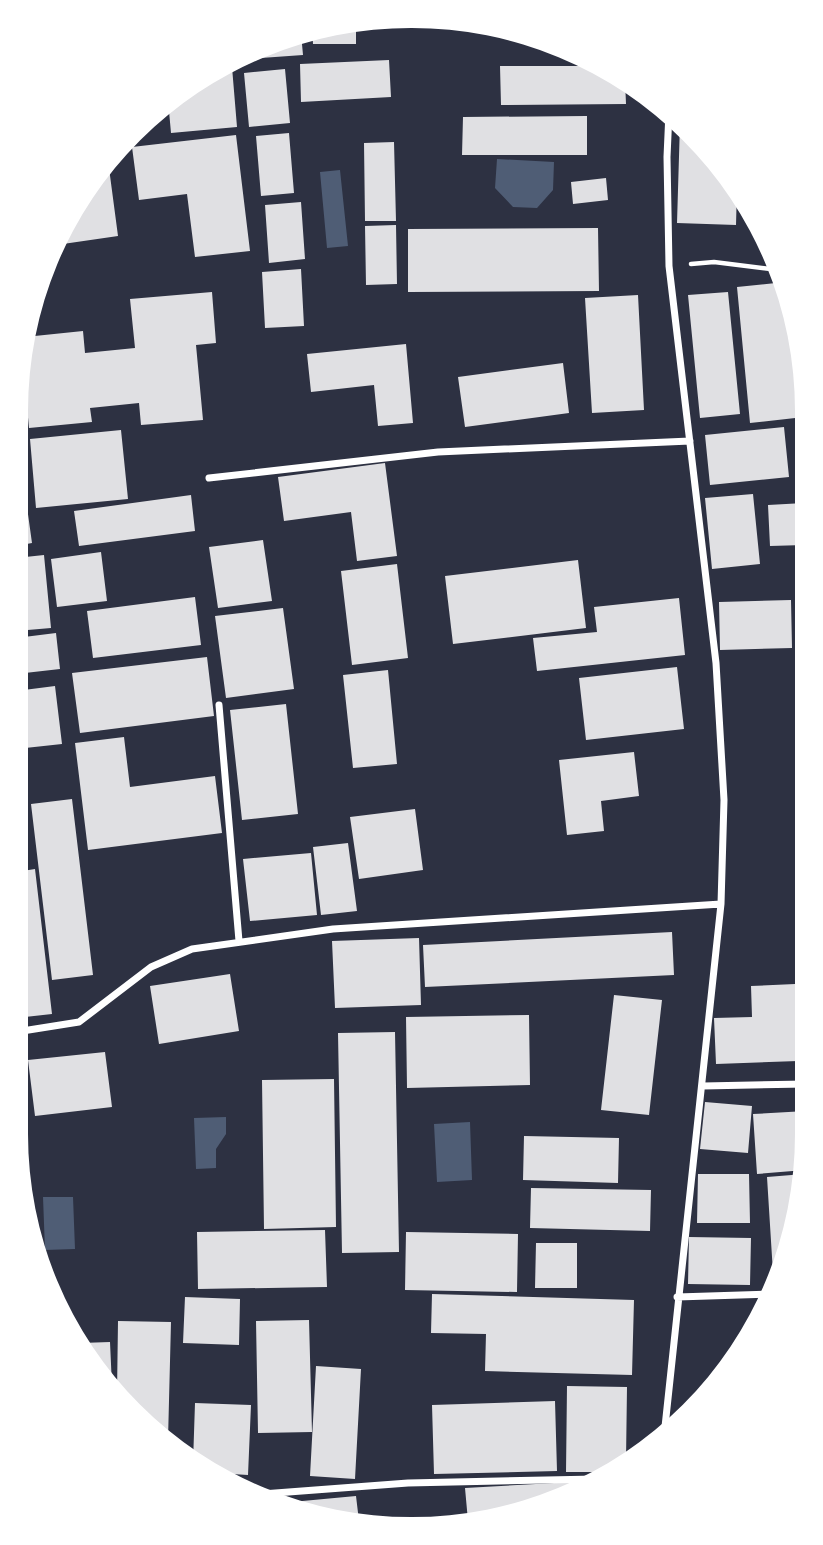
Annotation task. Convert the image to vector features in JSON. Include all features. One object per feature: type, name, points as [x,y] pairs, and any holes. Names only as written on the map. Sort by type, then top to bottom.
[{"type":"street","points":[[665,1421],[721,904],[724,800],[716,663],[669,266],[668,127]]},
{"type":"street","points":[[209,478],[438,452],[690,441]]},
{"type":"street","points":[[219,705],[239,941]]},
{"type":"street","points":[[28,1030],[79,1022],[150,967],[192,949],[333,929],[721,904]]},
{"type":"street","points":[[703,1086],[795,1084]]},
{"type":"street","points":[[677,1297],[759,1294]]},
{"type":"street","points":[[277,1493],[408,1483],[576,1479]]},
{"type":"path","points":[[669,266],[714,262],[767,269]]},
{"type":"water","points":[[497,159],[554,162],[553,190],[537,208],[513,207],[495,188]]},
{"type":"water","points":[[340,170],[348,246],[327,248],[320,172]]},
{"type":"water","points":[[226,1117],[226,1134],[216,1149],[216,1168],[196,1169],[194,1118]]},
{"type":"water","points":[[470,1122],[472,1180],[437,1182],[434,1124]]},
{"type":"water","points":[[43,1197],[73,1197],[75,1249],[46,1250]]},
{"type":"building","points":[[356,32],[356,44],[313,44],[313,41]]},
{"type":"building","points":[[302,44],[303,55],[263,58]]},
{"type":"building","points":[[389,60],[391,97],[301,102],[300,64]]},
{"type":"building","points":[[500,66],[577,66],[626,93],[626,104],[501,105]]},
{"type":"building","points":[[285,69],[290,123],[249,127],[244,73]]},
{"type":"building","points":[[232,73],[237,127],[171,133],[169,114]]},
{"type":"building","points":[[587,116],[587,155],[462,155],[463,117]]},
{"type":"building","points":[[289,133],[294,193],[261,196],[256,136]]},
{"type":"building","points":[[236,135],[250,251],[195,257],[187,194],[139,200],[134,147]]},
{"type":"building","points":[[680,137],[730,198],[736,208],[736,225],[677,223]]},
{"type":"building","points":[[394,142],[396,221],[365,221],[364,143]]},
{"type":"building","points":[[110,175],[118,236],[67,243],[79,220]]},
{"type":"building","points":[[606,178],[608,200],[573,204],[571,182]]},
{"type":"building","points":[[301,202],[305,259],[269,263],[265,205]]},
{"type":"building","points":[[396,225],[397,284],[366,285],[365,226]]},
{"type":"building","points":[[598,228],[599,291],[408,292],[408,229]]},
{"type":"building","points":[[301,269],[304,326],[265,328],[262,272]]},
{"type":"building","points":[[773,283],[792,361],[795,418],[750,423],[737,287]]},
{"type":"building","points":[[212,292],[216,343],[196,345],[203,420],[141,425],[139,403],[90,408],[92,422],[29,428],[29,386],[35,336],[83,331],[85,353],[135,348],[130,299]]},
{"type":"building","points":[[728,292],[740,414],[700,418],[688,295]]},
{"type":"building","points":[[638,295],[644,410],[592,413],[585,298]]},
{"type":"building","points":[[406,344],[413,423],[378,426],[374,385],[311,392],[307,354]]},
{"type":"building","points":[[563,363],[569,413],[465,427],[458,377]]},
{"type":"building","points":[[784,427],[789,477],[710,485],[705,435]]},
{"type":"building","points":[[121,430],[128,499],[36,508],[30,439]]},
{"type":"building","points":[[385,463],[397,556],[357,561],[351,512],[284,521],[278,477]]},
{"type":"building","points":[[753,494],[760,564],[712,569],[705,498]]},
{"type":"building","points":[[191,495],[195,531],[79,546],[74,511]]},
{"type":"building","points":[[795,504],[795,545],[770,546],[768,505]]},
{"type":"building","points":[[28,514],[32,543],[28,544]]},
{"type":"building","points":[[263,540],[272,601],[218,608],[209,547]]},
{"type":"building","points":[[101,552],[107,601],[57,607],[51,559]]},
{"type":"building","points":[[44,555],[51,628],[28,630],[28,557]]},
{"type":"building","points":[[578,560],[586,628],[453,644],[445,576]]},
{"type":"building","points":[[397,564],[408,658],[352,665],[341,571]]},
{"type":"building","points":[[195,597],[201,645],[93,658],[87,611]]},
{"type":"building","points":[[679,598],[685,655],[537,671],[533,638],[597,632],[594,607]]},
{"type":"building","points":[[791,600],[792,648],[720,650],[719,602]]},
{"type":"building","points":[[283,608],[294,689],[226,698],[215,616]]},
{"type":"building","points":[[56,633],[60,669],[28,673],[28,636]]},
{"type":"building","points":[[207,657],[214,716],[80,733],[72,673]]},
{"type":"building","points":[[677,667],[684,729],[586,740],[579,678]]},
{"type":"building","points":[[388,670],[397,764],[353,768],[343,675]]},
{"type":"building","points":[[55,686],[62,744],[28,748],[28,689]]},
{"type":"building","points":[[286,704],[298,814],[242,820],[230,710]]},
{"type":"building","points":[[124,737],[130,787],[215,776],[222,833],[88,850],[75,743]]},
{"type":"building","points":[[634,752],[639,796],[601,801],[604,831],[567,835],[559,760]]},
{"type":"building","points":[[72,799],[93,975],[52,980],[31,804]]},
{"type":"building","points":[[415,809],[423,870],[359,879],[350,817]]},
{"type":"building","points":[[348,843],[357,911],[321,915],[313,847]]},
{"type":"building","points":[[311,853],[317,915],[250,921],[243,859]]},
{"type":"building","points":[[35,869],[52,1014],[28,1017],[28,870]]},
{"type":"building","points":[[672,932],[674,975],[425,987],[423,945]]},
{"type":"building","points":[[419,938],[421,1005],[335,1008],[332,941]]},
{"type":"building","points":[[230,974],[239,1031],[159,1044],[150,986]]},
{"type":"building","points":[[795,984],[795,1061],[716,1064],[714,1018],[752,1017],[751,986]]},
{"type":"building","points":[[614,995],[662,1000],[649,1115],[601,1110]]},
{"type":"building","points":[[529,1015],[530,1085],[407,1088],[406,1017]]},
{"type":"building","points":[[395,1032],[399,1252],[342,1253],[338,1033]]},
{"type":"building","points":[[105,1052],[112,1107],[35,1116],[28,1060]]},
{"type":"building","points":[[334,1079],[336,1227],[264,1229],[262,1080]]},
{"type":"building","points":[[705,1102],[752,1106],[748,1153],[700,1149]]},
{"type":"building","points":[[795,1112],[793,1171],[757,1174],[753,1114]]},
{"type":"building","points":[[524,1136],[619,1138],[618,1183],[523,1180]]},
{"type":"building","points":[[698,1174],[749,1174],[750,1223],[697,1223]]},
{"type":"building","points":[[793,1175],[788,1208],[772,1264],[767,1177]]},
{"type":"building","points":[[531,1188],[651,1190],[650,1231],[530,1228]]},
{"type":"building","points":[[325,1230],[327,1287],[198,1289],[197,1232]]},
{"type":"building","points":[[406,1232],[518,1234],[517,1292],[405,1290]]},
{"type":"building","points":[[689,1237],[751,1238],[750,1285],[688,1284]]},
{"type":"building","points":[[536,1243],[577,1243],[577,1288],[535,1288]]},
{"type":"building","points":[[432,1294],[634,1300],[632,1375],[485,1371],[486,1334],[431,1333]]},
{"type":"building","points":[[185,1297],[240,1299],[239,1345],[183,1343]]},
{"type":"building","points":[[309,1320],[312,1432],[258,1433],[256,1321]]},
{"type":"building","points":[[118,1321],[171,1322],[168,1430],[140,1405],[117,1379]]},
{"type":"building","points":[[110,1342],[111,1372],[107,1367],[90,1343]]},
{"type":"building","points":[[316,1366],[361,1369],[355,1479],[310,1476]]},
{"type":"building","points":[[567,1386],[627,1387],[626,1451],[591,1472],[566,1472]]},
{"type":"building","points":[[555,1401],[557,1471],[434,1474],[432,1405]]},
{"type":"building","points":[[195,1403],[251,1405],[248,1475],[237,1474],[193,1449]]},
{"type":"building","points":[[570,1482],[535,1497],[467,1513],[465,1488]]},
{"type":"building","points":[[356,1496],[358,1514],[337,1510],[302,1501]]}]
